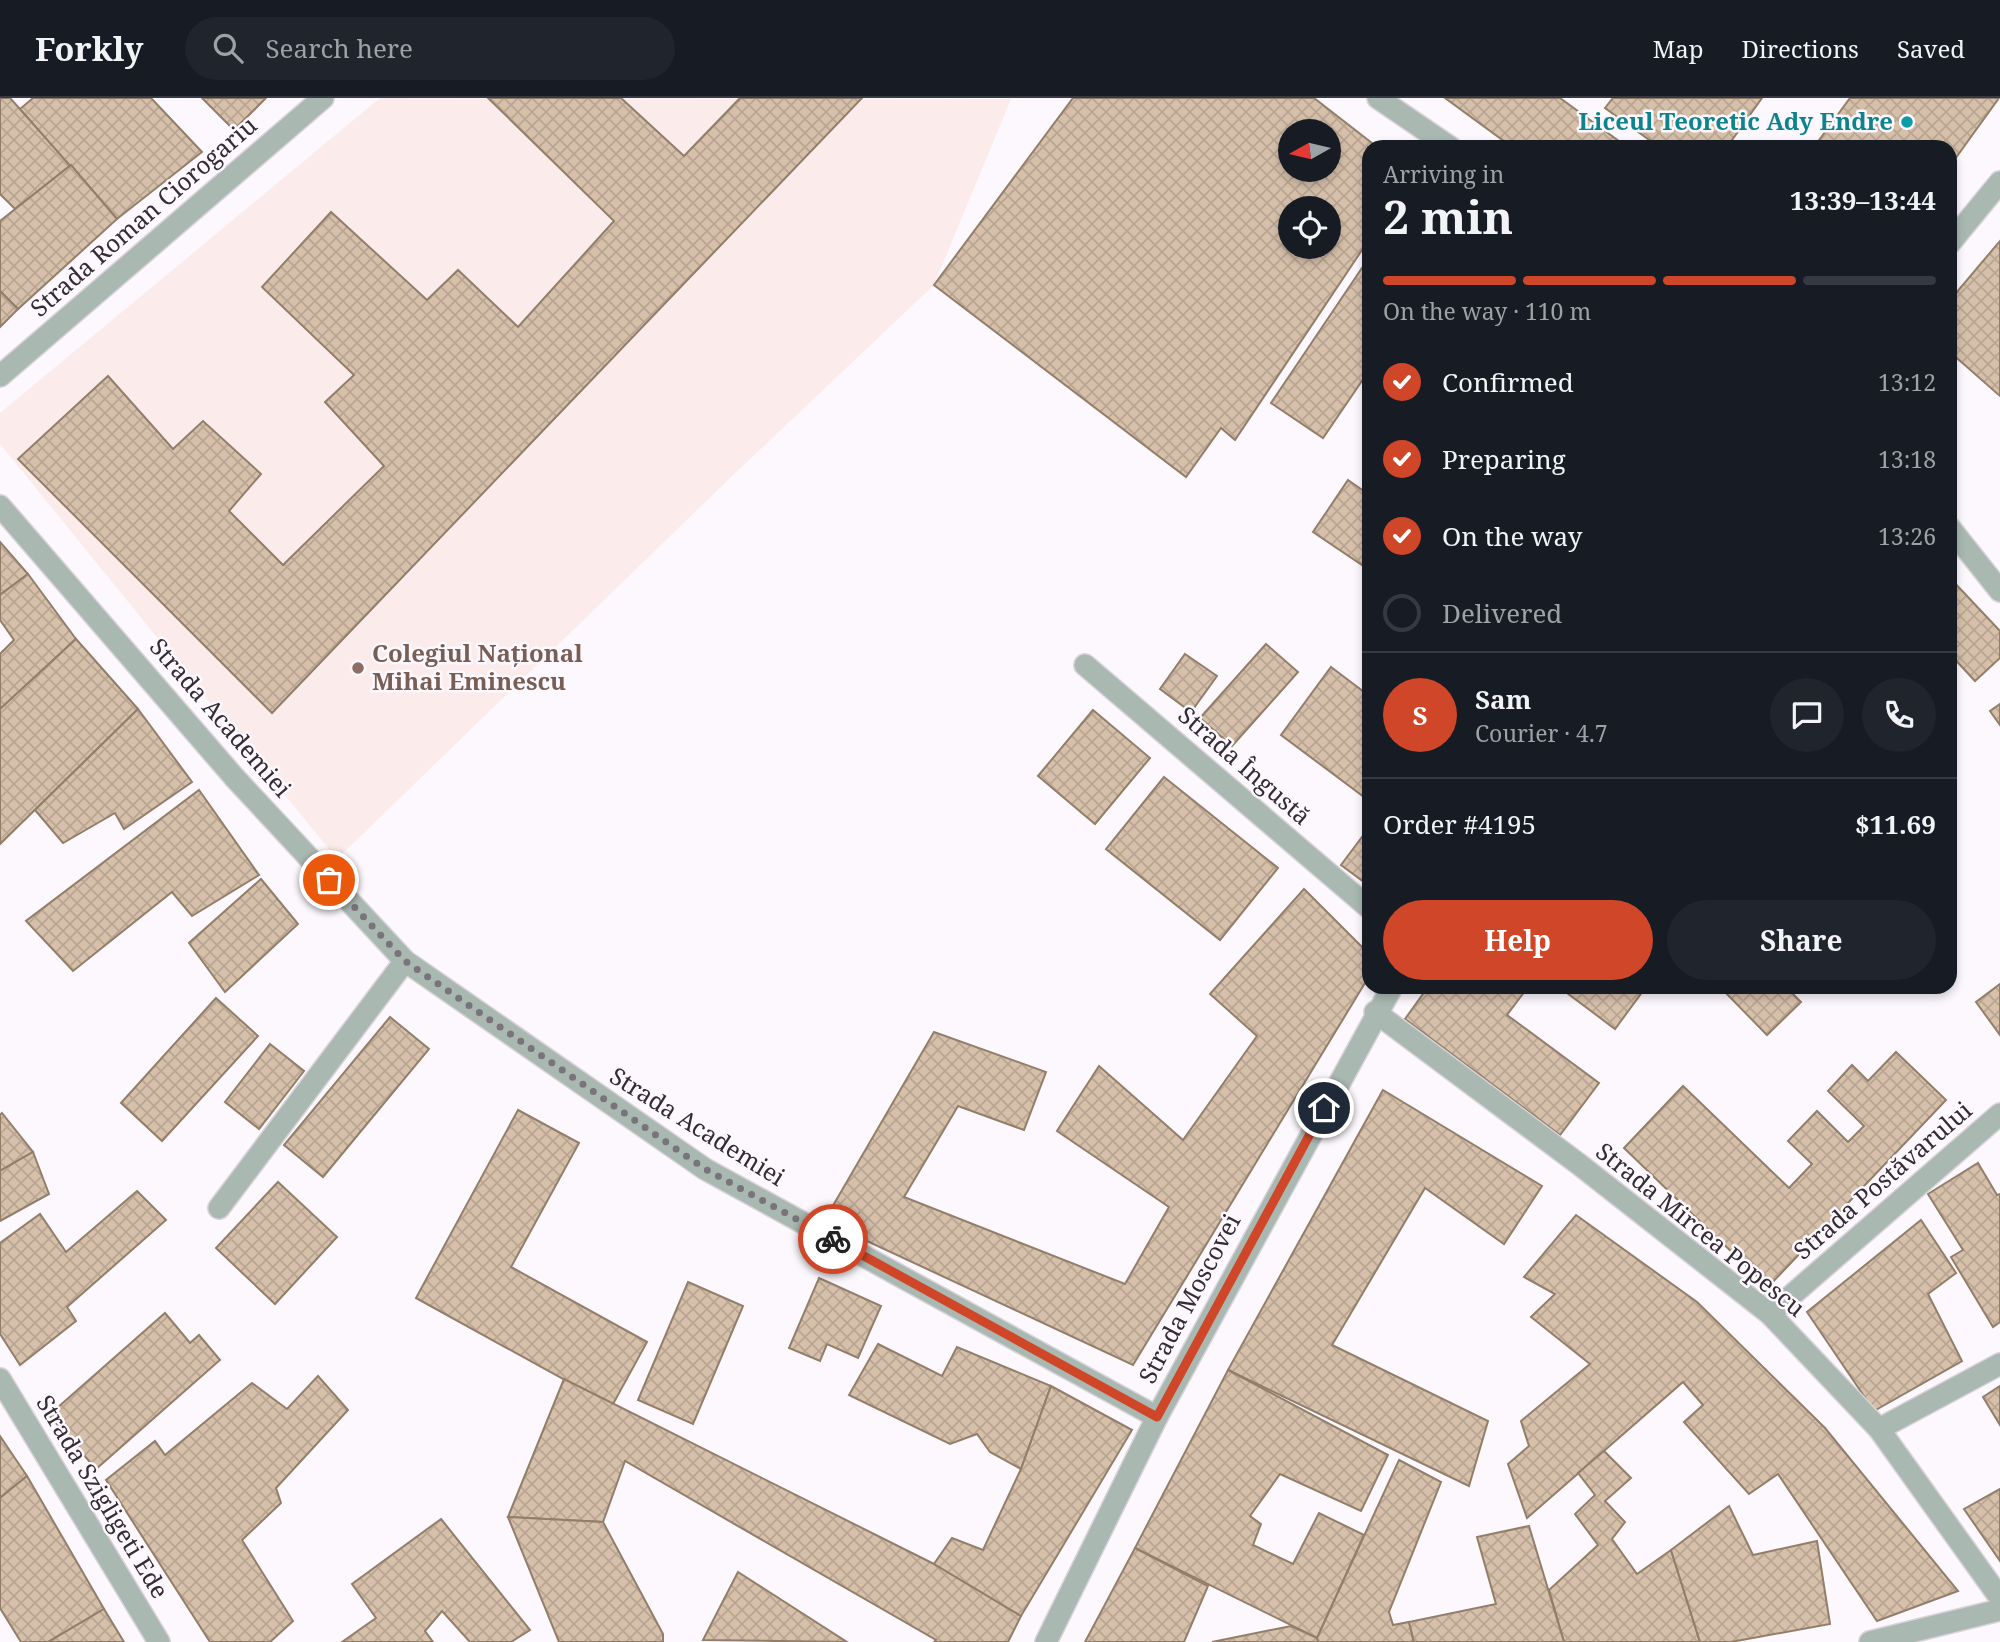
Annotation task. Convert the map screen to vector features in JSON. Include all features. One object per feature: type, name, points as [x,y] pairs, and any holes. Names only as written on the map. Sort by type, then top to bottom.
[{"type":"street","name":"Strada Roman Ciorogariu","points":[[0,376],[323,98]]},
{"type":"street","points":[[1378,98],[1440,140]]},
{"type":"street","points":[[1957,234],[2000,182]]},
{"type":"street","name":"Strada Academiei","points":[[0,506],[234,777],[405,961],[705,1169],[1157,1417]]},
{"type":"street","points":[[1957,537],[2000,591]]},
{"type":"street","name":"Strada Îngustă","points":[[1085,665],[1362,902]]},
{"type":"street","points":[[219,1209],[405,961]]},
{"type":"street","name":"Strada Moscovei","points":[[1045,1642],[1157,1417],[1375,1012],[1387,994]]},
{"type":"street","name":"Strada Mircea Popescu","points":[[1375,1012],[1580,1165],[1770,1314],[1879,1429],[2000,1598]]},
{"type":"street","name":"Strada Postăvarului","points":[[1770,1314],[2000,1114]]},
{"type":"street","points":[[1879,1429],[2000,1364]]},
{"type":"street","name":"Strada Szigligeti Ede","points":[[0,1379],[159,1642]]},
{"type":"street","points":[[1870,1642],[2000,1610]]},
{"type":"shaded area","name":"Colegiul Național Mihai Eminescu","points":[[380,98],[1011,99],[934,285],[731,477],[337,859],[0,444],[0,413]]},
{"type":"building","points":[[0,98],[10,98],[71,165],[15,209],[0,194]]},
{"type":"building","points":[[33,98],[151,98],[202,152],[117,219],[20,109]]},
{"type":"building","points":[[202,98],[266,98],[234,130]]},
{"type":"building","points":[[488,98],[621,98],[684,156],[740,98],[862,98],[272,713],[18,459],[108,376],[173,449],[203,421],[261,474],[229,511],[283,565],[384,466],[325,402],[354,375],[262,287],[331,212],[427,300],[458,270],[518,327],[614,221]]},
{"type":"building","points":[[1073,98],[1314,98],[1341,119],[1368,140],[1362,140],[1362,250],[1235,440],[1221,428],[1186,477],[934,285]]},
{"type":"building","name":"Liceul Teoretic Ady Endre","points":[[1445,98],[1560,98],[1617,140],[1502,140]]},
{"type":"building","points":[[1613,98],[1762,98],[1732,140],[1649,140],[1605,108]]},
{"type":"building","name":"Liceul Teoretic Ady Endre","points":[[1850,98],[1999,98],[1957,156],[1957,140],[1819,140]]},
{"type":"building","points":[[71,165],[117,219],[18,309],[0,291],[0,221]]},
{"type":"building","points":[[2000,241],[2000,396],[1957,358],[1957,292]]},
{"type":"building","points":[[1362,268],[1362,381],[1323,438],[1271,403]]},
{"type":"building","points":[[0,291],[18,309],[0,327]]},
{"type":"building","points":[[1348,480],[1362,490],[1362,565],[1313,532]]},
{"type":"building","points":[[0,542],[28,574],[0,595]]},
{"type":"building","points":[[28,574],[76,639],[0,709],[0,654],[14,640],[0,620],[0,595]]},
{"type":"building","points":[[1957,585],[2000,631],[2000,658],[1975,681],[1957,662]]},
{"type":"building","points":[[76,639],[138,709],[0,844],[0,709]]},
{"type":"building","points":[[1266,644],[1298,672],[1232,746],[1200,718]]},
{"type":"building","points":[[1185,654],[1217,676],[1191,712],[1160,689]]},
{"type":"building","points":[[1331,667],[1362,690],[1362,796],[1281,735]]},
{"type":"building","points":[[2000,704],[2000,725],[1990,711]]},
{"type":"building","points":[[138,709],[192,782],[124,829],[115,813],[63,843],[35,810]]},
{"type":"building","points":[[1093,710],[1150,758],[1095,824],[1038,776]]},
{"type":"building","points":[[1164,777],[1278,868],[1220,940],[1106,849]]},
{"type":"building","points":[[199,790],[259,875],[192,916],[172,892],[73,971],[26,921]]},
{"type":"building","points":[[1362,837],[1362,881],[1341,865]]},
{"type":"building","points":[[261,879],[298,924],[225,992],[189,943]]},
{"type":"building","points":[[1304,889],[1362,947],[1362,988],[1133,1365],[824,1221],[934,1032],[1046,1072],[1024,1130],[958,1106],[904,1197],[1125,1284],[1169,1207],[1057,1131],[1099,1066],[1183,1140],[1257,1036],[1210,994]]},
{"type":"building","points":[[2000,984],[2000,1035],[1976,1002]]},
{"type":"building","points":[[1423,994],[1523,994],[1507,1015],[1599,1083],[1560,1135],[1405,1019]]},
{"type":"building","points":[[1568,994],[1641,994],[1615,1029]]},
{"type":"building","points":[[1727,994],[1793,994],[1801,1002],[1767,1035]]},
{"type":"building","points":[[216,998],[258,1036],[162,1141],[121,1103]]},
{"type":"building","points":[[390,1017],[429,1049],[323,1177],[284,1145]]},
{"type":"building","points":[[270,1044],[304,1071],[259,1129],[225,1102]]},
{"type":"building","points":[[1896,1052],[1946,1100],[1768,1287],[1624,1148],[1683,1086],[1789,1188],[1812,1164],[1788,1141],[1817,1111],[1848,1142],[1864,1126],[1828,1091],[1852,1065],[1868,1081]]},
{"type":"building","points":[[1383,1090],[1542,1186],[1504,1244],[1425,1188],[1332,1345],[1488,1421],[1469,1486],[1228,1370]]},
{"type":"building","points":[[518,1110],[579,1143],[511,1267],[647,1342],[612,1406],[416,1298]]},
{"type":"building","points":[[2,1113],[33,1152],[0,1171],[0,1115]]},
{"type":"building","points":[[33,1152],[49,1194],[0,1221],[0,1171]]},
{"type":"building","points":[[1978,1163],[1997,1195],[2000,1194],[2000,1322],[1993,1327],[1951,1257],[1963,1250],[1928,1194]]},
{"type":"building","points":[[278,1182],[337,1237],[275,1304],[216,1248]]},
{"type":"building","points":[[137,1191],[166,1220],[67,1307],[76,1321],[20,1365],[0,1334],[0,1243],[40,1214],[66,1252]]},
{"type":"building","points":[[1576,1215],[1697,1302],[1825,1428],[1958,1591],[1877,1621],[1778,1474],[1749,1494],[1684,1422],[1703,1405],[1683,1382],[1527,1518],[1508,1464],[1529,1446],[1521,1421],[1590,1364],[1531,1317],[1555,1294],[1524,1277]]},
{"type":"building","points":[[1921,1220],[1956,1273],[1928,1294],[1962,1361],[1874,1411],[1807,1312]]},
{"type":"building","points":[[819,1278],[881,1306],[858,1358],[827,1344],[820,1361],[789,1348]]},
{"type":"building","points":[[688,1282],[743,1306],[693,1424],[638,1400]]},
{"type":"building","points":[[165,1313],[190,1343],[199,1335],[220,1360],[96,1469],[49,1415]]},
{"type":"building","points":[[878,1344],[942,1376],[957,1347],[1051,1386],[1021,1469],[990,1452],[977,1434],[950,1444],[849,1395]]},
{"type":"building","points":[[1228,1370],[1388,1455],[1361,1511],[1280,1474],[1250,1516],[1261,1524],[1253,1545],[1293,1564],[1319,1513],[1364,1535],[1317,1638],[1135,1548]]},
{"type":"building","points":[[318,1376],[348,1410],[276,1488],[281,1503],[242,1540],[293,1621],[270,1642],[210,1642],[106,1480],[155,1441],[165,1455],[252,1383],[287,1409]]},
{"type":"building","points":[[564,1379],[934,1564],[1021,1616],[1008,1642],[934,1642],[936,1640],[625,1461],[603,1522],[508,1517]]},
{"type":"building","points":[[1051,1386],[1132,1430],[1021,1616],[934,1564],[952,1538],[983,1550],[1021,1469]]},
{"type":"building","points":[[2000,1386],[2000,1425],[1983,1397]]},
{"type":"building","points":[[0,1436],[27,1476],[0,1498]]},
{"type":"building","points":[[1604,1451],[1631,1478],[1605,1501],[1625,1522],[1612,1539],[1637,1574],[1671,1550],[1700,1642],[1564,1642],[1549,1590],[1598,1545],[1575,1514],[1595,1495],[1578,1473]]},
{"type":"building","points":[[1399,1460],[1441,1482],[1389,1612],[1393,1625],[1409,1622],[1414,1642],[1318,1642],[1317,1638]]},
{"type":"building","points":[[27,1476],[104,1609],[48,1642],[21,1642],[0,1608],[0,1498]]},
{"type":"building","points":[[2000,1489],[2000,1561],[1964,1509]]},
{"type":"building","points":[[1729,1506],[1753,1555],[1817,1541],[1830,1624],[1731,1642],[1700,1642],[1671,1550]]},
{"type":"building","points":[[508,1517],[603,1522],[663,1634],[663,1642],[559,1642]]},
{"type":"building","points":[[441,1519],[530,1630],[511,1642],[470,1642],[442,1611],[425,1631],[433,1642],[342,1642],[376,1618],[352,1584]]},
{"type":"building","points":[[1529,1526],[1564,1642],[1414,1642],[1409,1622],[1496,1604],[1477,1537]]},
{"type":"building","points":[[1135,1548],[1208,1586],[1184,1642],[1085,1642]]},
{"type":"building","points":[[738,1572],[847,1642],[703,1640]]},
{"type":"building","points":[[104,1609],[124,1642],[48,1642]]},
{"type":"building","points":[[1291,1626],[1317,1638],[1318,1642],[1212,1642]]},
{"type":"way so far","points":[[329,880],[405,961],[705,1169],[833,1239]]},
{"type":"place","name":"Liceul Teoretic Ady Endre","points":[[1907,122]]},
{"type":"place","name":"Colegiul Național Mihai Eminescu","points":[[358,668]]},
{"type":"route","points":[[833,1239],[1157,1417],[1324,1108]]}]
